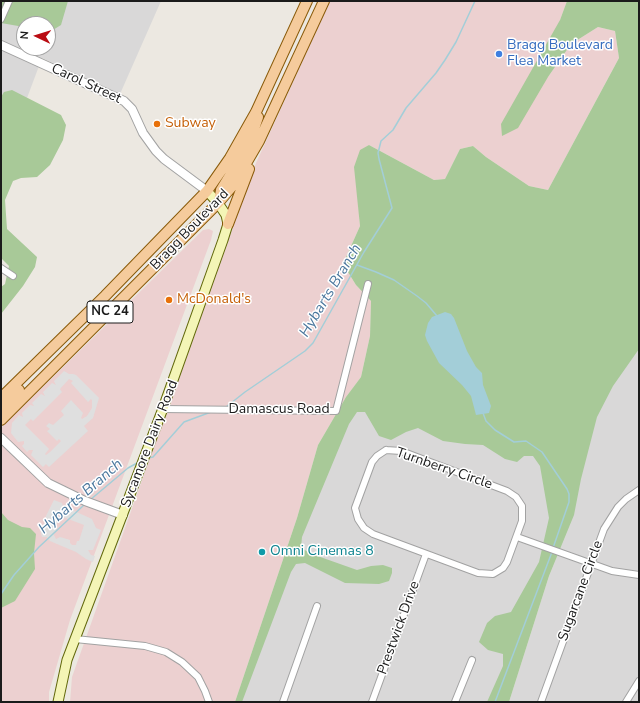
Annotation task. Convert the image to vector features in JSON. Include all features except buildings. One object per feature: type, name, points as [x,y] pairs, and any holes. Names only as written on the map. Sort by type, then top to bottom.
[{"type":"main road","name":"Bragg Boulevard","points":[[1,398],[106,296],[207,191],[230,158],[256,112],[307,1]]},
{"type":"main road","name":"Bragg Boulevard","points":[[1,420],[218,204],[234,184],[259,141],[324,1]]},
{"type":"main road","points":[[218,204],[221,190],[225,181],[248,146],[270,81]]},
{"type":"main road","points":[[228,224],[259,141]]},
{"type":"main road","points":[[207,191],[226,215],[228,224]]},
{"type":"main road","name":"Sycamore Dairy Road","points":[[58,702],[67,660],[163,409],[228,224]]},
{"type":"main road","points":[[1,408],[68,341],[72,328]]},
{"type":"street","points":[[1,19],[9,1]]},
{"type":"street","name":"Carol Street","points":[[1,45],[124,101],[132,109],[143,133],[156,151],[164,159],[207,191]]},
{"type":"street","points":[[1,268],[13,276]]},
{"type":"street","name":"Damascus Road","points":[[163,409],[336,411],[368,284]]},
{"type":"street","points":[[1,438],[48,483],[83,500],[123,515]]},
{"type":"street","name":"Turnberry Circle","points":[[390,450],[401,451],[510,492],[518,500],[522,510],[522,521],[517,537],[505,566],[500,571],[494,574],[478,572],[370,532],[358,519],[356,508],[372,462],[383,452],[390,450]]},
{"type":"street","name":"Sugarcane Circle","points":[[541,702],[591,564],[610,519],[626,500],[639,490]]},
{"type":"street","points":[[517,537],[621,574],[639,575]]},
{"type":"street","name":"Prestwick Drive","points":[[372,702],[426,554]]},
{"type":"street","points":[[283,702],[318,606]]},
{"type":"street","points":[[75,639],[145,646],[166,652],[182,662],[198,677],[210,702]]},
{"type":"street","points":[[455,702],[472,660]]},
{"type":"street","points":[[626,702],[639,681]]},
{"type":"shaded area","points":[[1,1],[161,1],[120,94],[42,58],[27,98],[12,91],[1,131]]},
{"type":"shaded area","points":[[330,1],[567,1],[560,20],[548,77],[571,44],[598,27],[615,31],[619,58],[548,190],[529,186],[486,157],[473,146],[460,149],[445,179],[434,180],[369,145],[358,198],[360,226],[343,264],[356,285],[371,301],[370,336],[361,377],[346,397],[318,445],[297,518],[235,702],[70,702],[72,677],[251,174]]},
{"type":"shaded area","points":[[639,130],[639,702],[509,702],[549,576],[574,515],[496,702],[238,702],[346,397]]},
{"type":"shaded area","points":[[209,229],[213,231],[211,240],[70,620],[49,692],[49,702],[1,702],[1,428],[203,230]]},
{"type":"shaded area","points":[[64,371],[69,374],[76,375],[99,398],[93,418],[84,426],[88,431],[49,467],[46,464],[43,467],[31,455],[33,450],[29,450],[27,452],[22,446],[24,441],[18,442],[11,433],[12,423],[19,415],[23,417],[22,413],[30,405],[34,406],[32,403],[41,394],[45,396],[43,392],[52,383],[56,385],[54,381]],"holes":[[[69,379],[73,381],[71,383],[88,402],[91,399],[92,400],[92,408],[87,416],[82,419],[83,413],[71,400],[61,411],[64,415],[53,425],[49,423],[46,426],[50,429],[47,431],[57,441],[59,439],[61,441],[46,455],[45,454],[49,449],[25,425],[31,419],[33,421],[62,392],[60,389]]]},
{"type":"shaded area","points":[[54,500],[62,503],[63,506],[92,519],[96,528],[101,530],[93,550],[88,550],[91,555],[95,556],[93,562],[76,552],[50,541],[47,537],[42,537],[40,529],[45,526],[46,516]],"holes":[[[55,511],[56,513],[84,525],[79,541],[77,541],[76,545],[72,545],[70,540],[60,537],[56,539],[53,533],[57,531],[53,524],[58,523]]]},
{"type":"green space","points":[[1,1],[68,1],[61,25],[56,28],[56,16],[16,16],[16,26],[1,23]]},
{"type":"green space","points":[[567,1],[639,1],[639,349],[613,386],[597,417],[581,479],[574,515],[549,576],[509,702],[487,702],[503,666],[503,654],[488,650],[479,642],[487,623],[495,616],[511,612],[539,562],[549,518],[540,466],[533,456],[524,456],[517,462],[505,459],[483,445],[443,441],[418,428],[406,432],[391,440],[379,436],[365,412],[357,412],[349,424],[302,537],[301,547],[309,553],[357,570],[371,566],[383,565],[392,568],[389,581],[379,584],[345,583],[305,563],[296,564],[291,572],[242,702],[235,702],[297,518],[318,445],[346,397],[361,377],[370,336],[371,301],[356,285],[343,264],[360,226],[354,167],[360,150],[369,145],[434,180],[445,179],[460,149],[473,146],[486,157],[529,186],[548,190],[619,58],[615,31],[598,27],[571,44],[548,77],[518,128],[502,136],[501,124],[560,20]]},
{"type":"green space","points":[[12,90],[61,115],[66,125],[63,140],[50,165],[37,177],[21,178],[13,181],[5,200],[7,229],[37,257],[35,267],[23,286],[1,314],[1,287],[5,284],[9,266],[1,258],[1,97],[4,92]]},
{"type":"green space","points":[[1,512],[8,520],[22,527],[30,528],[36,534],[34,553],[35,569],[15,601],[1,608]]},
{"type":"water","points":[[445,312],[451,314],[454,318],[467,351],[476,367],[482,373],[483,385],[491,406],[489,413],[476,415],[471,396],[439,363],[427,341],[425,335],[428,323],[432,317]]},
{"type":"waterway","name":"Hybarts Branch","points":[[226,407],[245,392],[305,351],[313,343],[364,252],[392,208],[378,153],[381,141],[393,130],[406,108],[436,73],[445,60],[456,42],[475,1]]},
{"type":"waterway","points":[[357,265],[394,280],[426,303],[437,316]]},
{"type":"waterway","name":"Hybarts Branch","points":[[148,458],[153,457],[184,422],[211,412]]},
{"type":"waterway","points":[[483,413],[486,421],[495,430],[514,442],[526,441],[542,452],[567,489],[569,494],[569,502],[553,548]]},
{"type":"waterway","name":"Hybarts Branch","points":[[90,500],[128,468],[139,462]]},
{"type":"waterway","name":"Hybarts Branch","points":[[1,594],[14,575],[39,547],[84,505]]},
{"type":"waterway","points":[[495,702],[552,552]]},
{"type":"place","name":"Bragg Boulevard Flea Market","points":[[499,54]]},
{"type":"place","name":"Subway","points":[[157,124]]},
{"type":"place","name":"McDonald's","points":[[169,300]]},
{"type":"place","name":"Omni Cinemas 8","points":[[262,552]]}]
